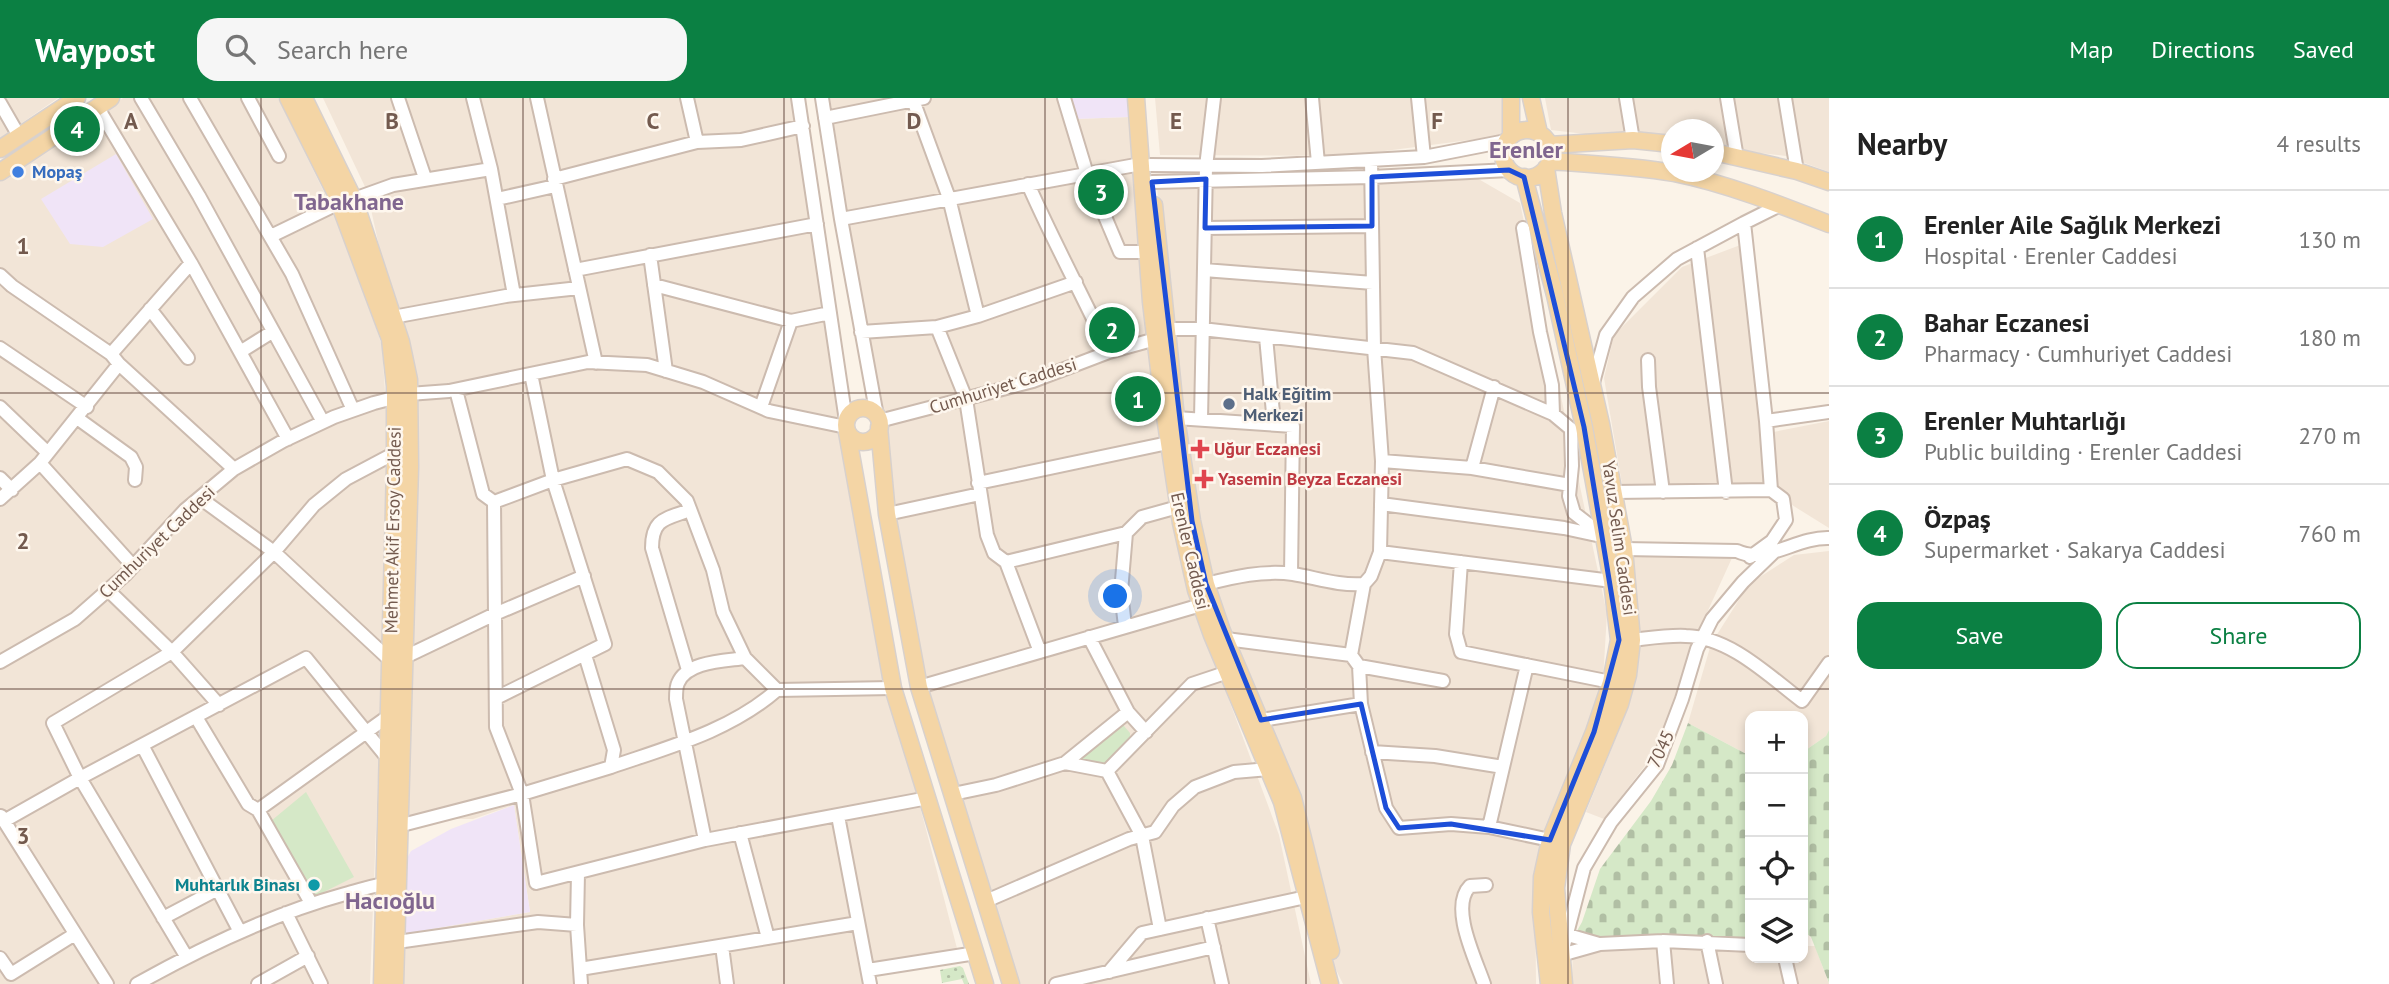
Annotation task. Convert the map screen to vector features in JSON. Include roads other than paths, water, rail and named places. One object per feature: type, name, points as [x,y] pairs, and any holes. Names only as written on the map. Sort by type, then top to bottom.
[{"type":"main road","points":[[0,172],[111,98]]},
{"type":"main road","name":"Mehmet Akif Ersoy Caddesi","points":[[288,98],[346,201],[390,339],[402,396],[395,453],[402,825],[392,883],[382,984]]},
{"type":"main road","name":"Mehmet Akif Ersoy Caddesi","points":[[304,98],[401,342],[402,396],[410,467],[398,659],[390,715],[388,760],[397,942],[396,984]]},
{"type":"main road","name":"Erenler Caddesi","points":[[1136,98],[1148,170],[1163,334],[1168,443],[1178,507],[1201,605],[1282,802],[1330,984]]},
{"type":"main road","name":"Erenler Caddesi","points":[[1147,98],[1147,252],[1163,334],[1192,522],[1206,584],[1226,639],[1293,798],[1340,984]]},
{"type":"main road","points":[[1511,98],[1508,138],[1503,156],[1517,174],[1532,177],[1546,152],[1581,142],[1661,143]]},
{"type":"main road","name":"Yavuz Selim Caddesi","points":[[1531,98],[1546,152],[1553,213],[1593,383],[1614,492],[1624,549],[1632,640],[1628,676],[1620,704],[1562,844],[1556,888],[1561,955],[1560,983]]},
{"type":"main road","points":[[0,149],[70,100]]},
{"type":"main road","points":[[1508,138],[1525,130],[1546,152],[1676,174],[1780,205],[1829,224]]},
{"type":"main road","points":[[1724,155],[1829,182]]},
{"type":"main road","name":"Yavuz Selim Caddesi","points":[[1517,174],[1555,295],[1584,427],[1605,537],[1619,640],[1611,682],[1594,732],[1550,840],[1542,877],[1541,912],[1560,983]]},
{"type":"main road","points":[[985,984],[893,688],[847,426],[852,411],[857,409],[869,409],[879,422],[887,514],[919,687],[1011,984]]},
{"type":"main road","points":[[847,426],[854,439],[863,442],[872,439],[879,422]]},
{"type":"street","points":[[141,98],[199,196],[323,422]]},
{"type":"street","points":[[190,98],[292,274],[353,410]]},
{"type":"street","points":[[248,98],[279,156]]},
{"type":"street","points":[[398,98],[425,178]]},
{"type":"street","points":[[473,98],[491,169],[514,295]]},
{"type":"street","points":[[537,98],[596,363]]},
{"type":"street","points":[[687,98],[697,142]]},
{"type":"street","points":[[798,98],[847,426]]},
{"type":"street","points":[[822,98],[841,219],[879,422]]},
{"type":"street","points":[[1064,98],[1087,173],[1120,252],[1147,252]]},
{"type":"street","points":[[1200,419],[1206,173],[1214,98]]},
{"type":"street","points":[[1312,98],[1318,163]]},
{"type":"street","points":[[1418,98],[1424,157]]},
{"type":"street","points":[[1626,98],[1633,141]]},
{"type":"street","points":[[1727,98],[1737,158]]},
{"type":"street","points":[[1786,98],[1797,172]]},
{"type":"street","points":[[825,118],[885,102],[919,99],[949,198],[978,316]]},
{"type":"street","points":[[0,103],[19,136]]},
{"type":"street","points":[[98,108],[191,263],[288,439]]},
{"type":"street","points":[[497,199],[697,142],[741,140],[803,126]]},
{"type":"street","points":[[1206,173],[1424,157],[1508,138]]},
{"type":"street","points":[[1371,160],[1374,348],[1382,461],[1380,552],[1371,576],[1364,584],[1355,660],[1361,704],[1386,808],[1399,828],[1451,824],[1489,827],[1550,840]]},
{"type":"street","points":[[271,236],[346,201],[393,185],[491,169]]},
{"type":"street","points":[[841,219],[1087,173],[1148,170],[1372,177],[1517,174]]},
{"type":"street","points":[[1028,184],[1109,352]]},
{"type":"street","points":[[1593,383],[1606,335],[1633,297],[1677,259],[1780,205]]},
{"type":"street","points":[[1744,223],[1771,490]]},
{"type":"street","points":[[575,270],[817,224]]},
{"type":"street","points":[[1205,228],[1373,226]]},
{"type":"street","points":[[1523,228],[1540,332],[1552,385],[1553,414],[1571,429],[1569,496],[1574,513],[1605,537]]},
{"type":"street","points":[[1697,248],[1726,492]]},
{"type":"street","points":[[650,255],[666,371]]},
{"type":"street","points":[[0,499],[12,491],[44,458],[87,407],[115,359],[150,309],[191,263]]},
{"type":"street","points":[[1204,270],[1373,283]]},
{"type":"street","points":[[0,275],[115,359],[234,469]]},
{"type":"street","points":[[861,332],[937,327],[978,316],[1076,282]]},
{"type":"street","points":[[654,285],[791,321],[830,313]]},
{"type":"street","points":[[393,317],[514,295],[579,288]]},
{"type":"street","points":[[150,309],[188,358]]},
{"type":"street","points":[[761,407],[791,321]]},
{"type":"street","points":[[937,327],[966,400],[987,535],[994,553],[1006,562],[1040,652]]},
{"type":"street","name":"Cumhuriyet Caddesi","points":[[879,422],[1033,381],[1163,334],[1202,329],[1413,353],[1553,414]]},
{"type":"street","points":[[240,352],[272,332]]},
{"type":"street","points":[[1266,337],[1274,424]]},
{"type":"street","points":[[0,348],[87,407]]},
{"type":"street","points":[[1648,360],[1663,492]]},
{"type":"street","name":"Cumhuriyet Caddesi","points":[[0,662],[75,619],[133,566],[185,510],[234,469],[323,422],[402,396],[456,390],[596,363],[647,365],[703,382],[761,407],[847,426]]},
{"type":"street","points":[[496,698],[606,644],[553,480],[531,374]]},
{"type":"street","points":[[1472,468],[1494,387]]},
{"type":"street","points":[[456,390],[483,494],[494,502]]},
{"type":"street","points":[[0,407],[133,566]]},
{"type":"street","points":[[1766,421],[1829,412]]},
{"type":"street","points":[[77,418],[131,457],[136,467],[135,480]]},
{"type":"street","points":[[1176,418],[1293,426],[1291,574]]},
{"type":"street","points":[[887,514],[1168,443]]},
{"type":"street","points":[[186,956],[80,778],[53,723],[172,652],[274,552],[314,505],[346,479],[395,453]]},
{"type":"street","points":[[494,502],[553,480],[627,458],[658,472],[687,501],[713,570],[723,612],[745,658],[777,690]]},
{"type":"street","points":[[1382,461],[1472,468],[1570,485]]},
{"type":"street","points":[[0,478],[12,491]]},
{"type":"street","points":[[1614,492],[1771,490],[1783,499],[1786,520],[1772,541],[1750,557]]},
{"type":"street","points":[[200,498],[274,552],[398,659],[584,576]]},
{"type":"street","points":[[494,502],[496,727],[522,794],[536,883],[705,840],[928,798]]},
{"type":"street","points":[[1381,505],[1564,528],[1605,537]]},
{"type":"street","points":[[1006,562],[1126,533],[1142,517],[1178,507]]},
{"type":"street","points":[[688,670],[652,548],[652,531],[659,522],[690,510]]},
{"type":"street","points":[[1125,626],[1121,592],[1126,533]]},
{"type":"street","points":[[1624,549],[1737,551],[1750,557],[1774,552],[1807,539],[1829,538]]},
{"type":"street","points":[[1380,552],[1612,582]]},
{"type":"street","name":"7045","points":[[1561,955],[1584,868],[1611,822],[1657,765],[1712,619],[1774,552]]},
{"type":"street","points":[[1461,562],[1456,634],[1461,652],[1611,682]]},
{"type":"street","points":[[1206,584],[1264,573],[1291,574],[1349,585],[1364,584]]},
{"type":"street","points":[[108,590],[172,652],[219,705]]},
{"type":"street","points":[[919,687],[1201,605]]},
{"type":"street","points":[[1632,640],[1687,636],[1703,638],[1732,649],[1802,701],[1829,663]]},
{"type":"street","points":[[1089,637],[1128,712],[1146,732]]},
{"type":"street","points":[[1226,639],[1355,660],[1443,681]]},
{"type":"street","points":[[585,655],[614,750],[611,767]]},
{"type":"street","points":[[107,984],[2,817],[306,658],[388,760]]},
{"type":"street","points":[[705,840],[676,699],[678,682],[688,670],[745,658]]},
{"type":"street","points":[[1489,827],[1527,665]]},
{"type":"street","points":[[1107,771],[1192,684],[1228,672]]},
{"type":"street","points":[[402,825],[522,794],[685,741],[729,724],[758,707],[777,690],[893,688]]},
{"type":"street","points":[[1261,720],[1361,704]]},
{"type":"street","points":[[953,794],[996,785],[1065,763],[1128,712]]},
{"type":"street","points":[[258,810],[390,715]]},
{"type":"street","points":[[196,717],[248,804],[258,810],[312,903]]},
{"type":"street","points":[[142,745],[240,932]]},
{"type":"street","points":[[1372,752],[1435,756],[1503,767]]},
{"type":"street","points":[[1065,763],[1107,771]]},
{"type":"street","points":[[986,901],[1155,832],[1173,806],[1195,787],[1234,772],[1269,769]]},
{"type":"street","points":[[1107,771],[1142,836],[1160,929]]},
{"type":"street","points":[[838,816],[870,984]]},
{"type":"street","points":[[740,833],[768,938]]},
{"type":"street","points":[[578,873],[577,925],[581,984]]},
{"type":"street","points":[[137,984],[186,956],[286,913],[312,903],[392,883]]},
{"type":"street","points":[[1483,984],[1462,915],[1465,891],[1470,886],[1486,885]]},
{"type":"street","points":[[163,918],[218,889]]},
{"type":"street","points":[[1110,978],[1142,933],[1306,897]]},
{"type":"street","points":[[286,913],[321,984]]},
{"type":"street","points":[[1207,918],[1222,984]]},
{"type":"street","points":[[397,942],[538,922],[577,925]]},
{"type":"street","points":[[580,969],[859,923]]},
{"type":"street","points":[[0,958],[11,974],[75,934]]},
{"type":"street","points":[[1568,935],[1600,944]]},
{"type":"street","points":[[1663,941],[1667,984]]},
{"type":"street","points":[[1561,955],[1600,944],[1707,941],[1745,945]]},
{"type":"street","points":[[1707,941],[1716,984]]},
{"type":"street","points":[[722,946],[727,984]]},
{"type":"street","points":[[1056,984],[1110,978],[1214,947]]},
{"type":"street","points":[[867,970],[975,953]]},
{"type":"street","points":[[258,984],[308,956]]},
{"type":"street","points":[[1786,963],[1791,984]]},
{"type":"place","name":"Özpaş","points":[[77,129]]},
{"type":"place","name":"Mopaş","points":[[18,172]]},
{"type":"place","name":"Erenler Muhtarlığı","points":[[1101,192]]},
{"type":"place","name":"Bahar Eczanesi","points":[[1112,330]]},
{"type":"place","name":"Erenler Aile Sağlık Merkezi","points":[[1138,399]]},
{"type":"place","name":"Halk Eğitim Merkezi","points":[[1229,404]]},
{"type":"place","name":"Uğur Eczanesi","points":[[1200,449]]},
{"type":"place","name":"Yasemin Beyza Eczanesi","points":[[1204,479]]},
{"type":"place","name":"Muhtarlık Binası","points":[[314,885]]},
{"type":"district","name":"Erenler","points":[[1526,150]]},
{"type":"district","name":"Tabakhane","points":[[349,202]]},
{"type":"district","name":"Hacıoğlu","points":[[390,901]]}]
